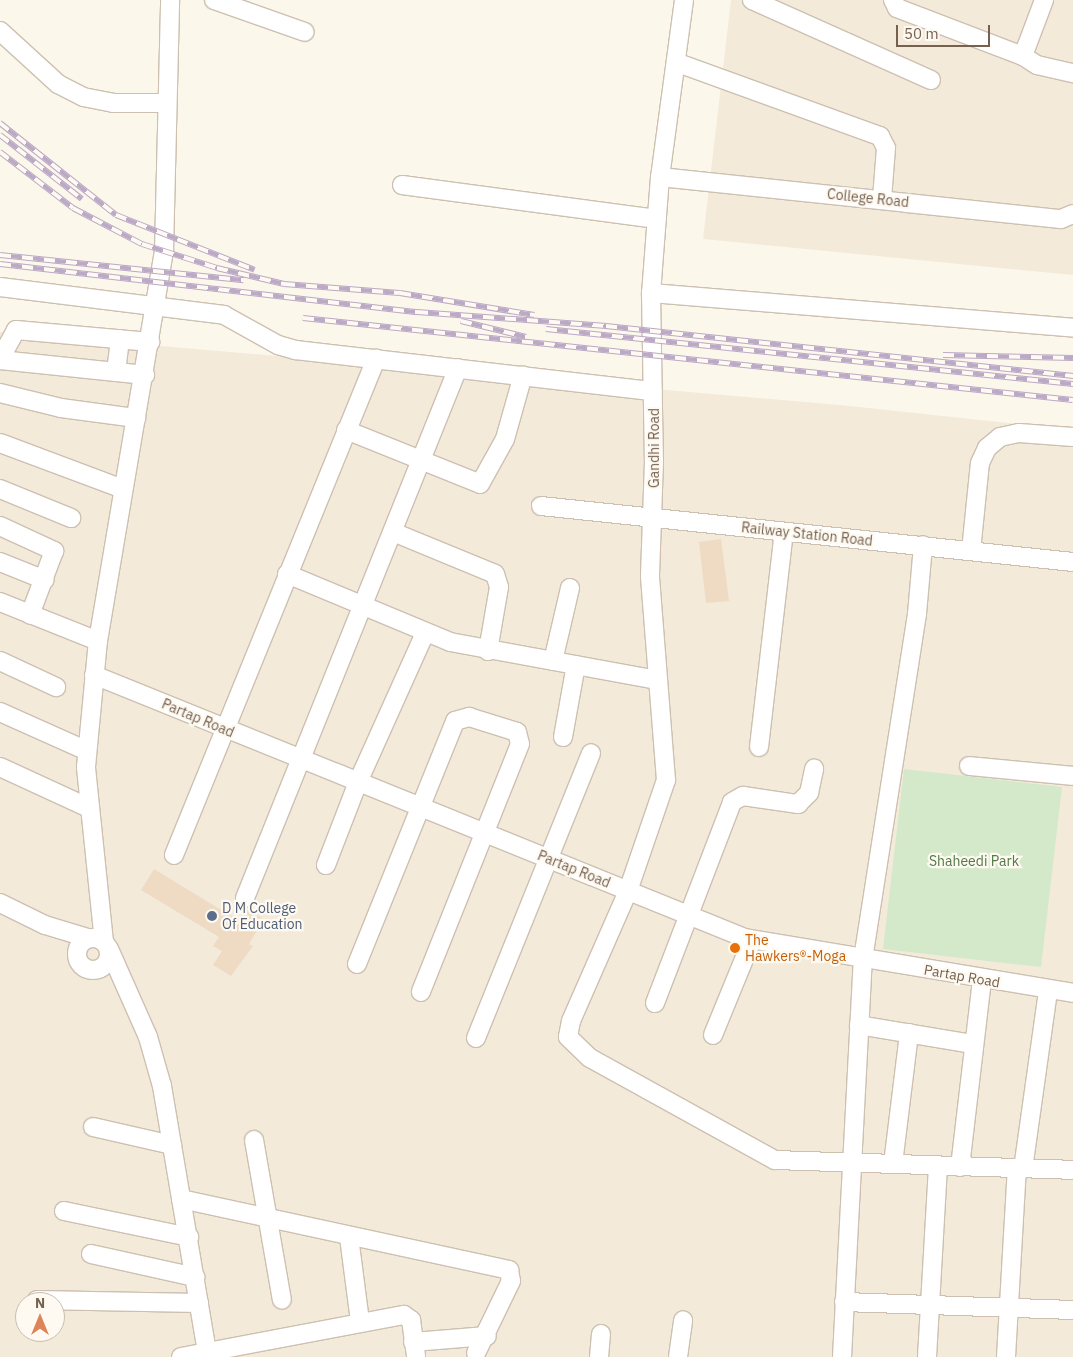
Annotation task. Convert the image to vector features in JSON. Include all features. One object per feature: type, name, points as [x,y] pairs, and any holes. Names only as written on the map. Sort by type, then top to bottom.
[{"type":"street","points":[[83,964],[105,965],[100,943],[89,808],[87,751],[98,641],[123,489],[157,306],[164,251],[170,0]]},
{"type":"street","points":[[214,0],[305,32]]},
{"type":"street","name":"Gandhi Road","points":[[684,0],[678,63],[660,177],[651,293],[653,518],[650,577],[666,780],[628,891],[571,1022],[571,1042],[759,1153],[775,1160],[852,1163]]},
{"type":"street","points":[[752,0],[931,80]]},
{"type":"street","points":[[893,0],[897,8],[1023,56],[1037,65],[1073,73]]},
{"type":"street","points":[[1023,56],[1044,0]]},
{"type":"street","points":[[0,31],[58,84],[83,97],[113,103],[167,103]]},
{"type":"street","points":[[678,63],[880,136],[886,148],[882,199]]},
{"type":"street","name":"College Road","points":[[660,177],[1061,219],[1073,214]]},
{"type":"street","points":[[402,185],[657,219]]},
{"type":"street","points":[[0,287],[224,315],[278,345],[296,350],[653,391]]},
{"type":"street","points":[[651,293],[1073,328]]},
{"type":"street","points":[[144,375],[0,360],[16,330],[150,342]]},
{"type":"street","points":[[116,372],[120,339]]},
{"type":"street","points":[[174,855],[227,729],[287,574],[376,360]]},
{"type":"street","points":[[245,898],[423,461],[458,368]]},
{"type":"street","points":[[346,430],[423,461],[483,482],[512,421],[523,375]]},
{"type":"street","points":[[0,393],[61,408],[136,418]]},
{"type":"street","points":[[971,551],[980,463],[987,448],[1000,437],[1019,433],[1073,437]]},
{"type":"street","points":[[0,443],[123,489]]},
{"type":"street","points":[[0,489],[71,518]]},
{"type":"street","name":"Railway Station Road","points":[[541,506],[1073,562]]},
{"type":"street","points":[[0,526],[50,546],[54,558],[30,615]]},
{"type":"street","points":[[393,532],[495,574],[499,587],[488,650]]},
{"type":"street","points":[[759,747],[784,532]]},
{"type":"street","points":[[842,1357],[863,959],[916,614],[923,545]]},
{"type":"street","points":[[0,562],[45,580]]},
{"type":"street","points":[[287,574],[425,633],[488,650],[657,680]]},
{"type":"street","points":[[553,662],[570,588]]},
{"type":"street","points":[[0,602],[98,641]]},
{"type":"street","points":[[326,865],[358,782],[425,633]]},
{"type":"street","points":[[0,661],[56,687]]},
{"type":"street","points":[[563,737],[576,665]]},
{"type":"street","name":"Partap Road","points":[[94,674],[300,761],[358,782],[628,891],[689,919],[752,940],[982,981],[1073,993]]},
{"type":"street","points":[[0,712],[87,751]]},
{"type":"street","points":[[358,964],[455,721],[469,717],[512,730],[520,735],[520,744],[486,834],[421,992]]},
{"type":"street","points":[[476,1038],[591,753]]},
{"type":"street","points":[[969,766],[1073,776]]},
{"type":"street","points":[[0,767],[89,808]]},
{"type":"street","points":[[655,1004],[732,802],[743,796],[798,804],[809,793],[814,769]]},
{"type":"street","points":[[0,903],[45,925],[100,943],[148,1037],[172,1145],[208,1354]]},
{"type":"street","points":[[45,925],[83,964],[126,996]]},
{"type":"street","points":[[713,1035],[752,940]]},
{"type":"street","points":[[83,964],[81,943],[100,943]]},
{"type":"street","points":[[960,1167],[973,1044],[982,981]]},
{"type":"street","points":[[1006,1357],[1020,1168],[1048,990]]},
{"type":"street","points":[[860,1025],[973,1044]]},
{"type":"street","points":[[893,1164],[909,1033]]},
{"type":"street","points":[[93,1127],[172,1145]]},
{"type":"street","points":[[254,1140],[282,1300]]},
{"type":"street","points":[[852,1163],[1073,1170]]},
{"type":"street","points":[[927,1357],[938,1166]]},
{"type":"street","points":[[181,1199],[268,1220],[509,1270],[511,1281],[487,1336],[476,1353]]},
{"type":"street","points":[[64,1211],[189,1237]]},
{"type":"street","points":[[349,1237],[360,1322]]},
{"type":"street","points":[[91,1254],[195,1277]]},
{"type":"street","points":[[65,1301],[199,1303]]},
{"type":"street","points":[[844,1302],[1073,1310]]},
{"type":"street","points":[[182,1357],[208,1354],[360,1322],[408,1316],[415,1350],[487,1336]]},
{"type":"street","points":[[678,1357],[683,1320]]},
{"type":"street","points":[[599,1357],[601,1334]]},
{"type":"shaded area","points":[[731,0],[1073,0],[1073,275],[703,239]]},
{"type":"shaded area","points":[[0,332],[840,405],[1073,430],[1073,1357],[0,1357]]},
{"type":"green space","name":"Shaheedi Park","points":[[904,769],[1062,787],[1041,967],[883,949]]},
{"type":"building","points":[[721,539],[729,601],[706,603],[699,542]]},
{"type":"building","points":[[154,869],[236,919],[243,908],[264,919],[249,944],[253,946],[231,976],[213,965],[222,951],[213,946],[219,937],[141,890]]},
{"type":"railway","points":[[0,123],[116,215],[255,270]]},
{"type":"railway","points":[[0,135],[82,199]]},
{"type":"railway","points":[[0,152],[73,208],[142,244],[217,268],[284,284],[400,293],[534,315]]},
{"type":"railway","points":[[0,255],[244,280]]},
{"type":"railway","points":[[0,264],[417,312],[606,326],[1073,376]]},
{"type":"railway","points":[[303,318],[1073,400]]},
{"type":"railway","points":[[461,321],[526,337]]},
{"type":"railway","points":[[546,329],[1073,384]]},
{"type":"railway","points":[[943,355],[1073,358]]},
{"type":"place","name":"D M College Of Education","points":[[212,916]]},
{"type":"place","name":"The Hawkers®-Moga","points":[[735,948]]}]
